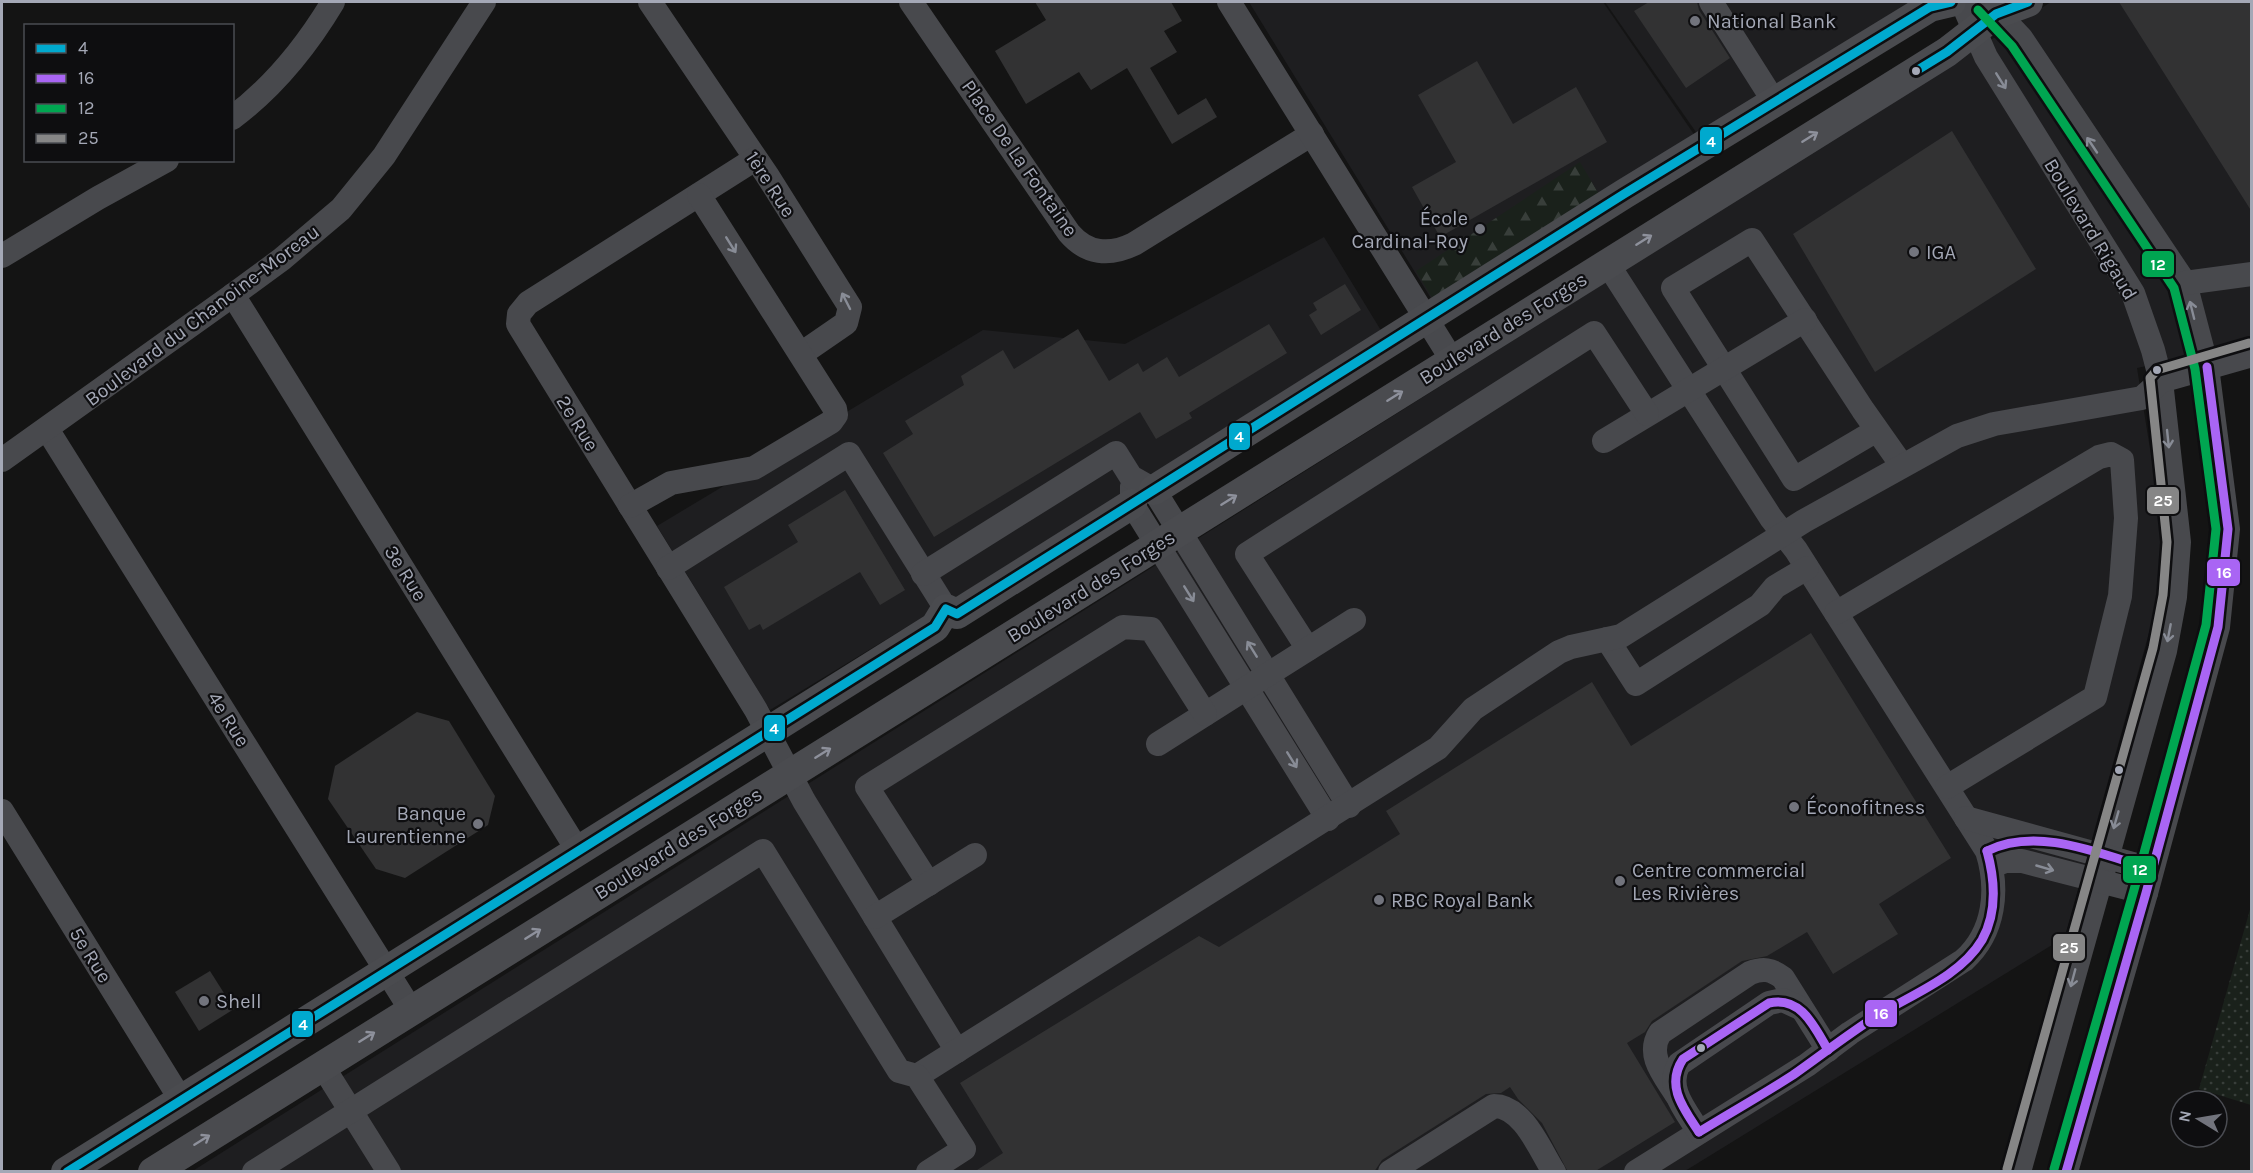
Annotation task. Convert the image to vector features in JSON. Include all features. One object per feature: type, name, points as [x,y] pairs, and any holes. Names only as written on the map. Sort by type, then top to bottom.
[{"type":"main road","points":[[66,1172],[935,627],[946,609],[957,614],[1139,490],[1427,320],[1624,194],[1930,7],[1951,2]]},
{"type":"main road","name":"Boulevard des Forges","points":[[153,1172],[1947,52],[1985,15],[2028,2]]},
{"type":"street","points":[[234,116],[280,75],[309,41],[333,2]]},
{"type":"street","name":"Boulevard du Chanoine-Moreau","points":[[2,460],[233,295],[325,223],[363,184],[390,148],[484,2]]},
{"type":"street","name":"1ère Rue","points":[[651,2],[850,307],[846,323],[801,354]]},
{"type":"street","name":"Place De La Fontaine","points":[[911,2],[1069,233],[1076,241],[1094,251],[1114,252],[1134,244],[1312,134]]},
{"type":"street","points":[[1228,2],[1452,360]]},
{"type":"street","points":[[1711,2],[1775,103]]},
{"type":"street","name":"Boulevard Rigaud","points":[[1962,2],[2021,38],[2186,283],[2207,367],[2228,529],[2218,627],[2146,893],[2066,1172]]},
{"type":"street","name":"Boulevard Rigaud","points":[[1985,15],[1986,57],[2133,293],[2162,381],[2180,542],[2175,597],[2165,651],[2019,1172]]},
{"type":"street","name":"2e Rue","points":[[755,159],[528,303],[519,314],[519,328],[768,733],[789,774],[957,1051]]},
{"type":"street","points":[[2,256],[163,162]]},
{"type":"street","points":[[630,506],[671,483],[754,468],[833,420],[835,409],[699,195]]},
{"type":"street","points":[[1877,430],[1794,479],[1673,288],[1752,240],[1901,464]]},
{"type":"street","points":[[1607,263],[1783,535],[1807,568],[1966,818],[1989,859],[1991,914],[1987,928],[1974,951],[1953,968],[1636,1172]]},
{"type":"street","points":[[2186,283],[2252,274]]},
{"type":"street","name":"3e Rue","points":[[233,295],[579,851]]},
{"type":"street","points":[[1604,441],[1805,320]]},
{"type":"street","points":[[1308,649],[1247,554],[1594,333],[1647,414]]},
{"type":"street","points":[[917,1076],[1438,748],[1473,709],[1559,652],[1571,647],[1621,636],[1901,464],[1975,429],[2142,398],[2162,381],[2252,355]]},
{"type":"street","name":"4e Rue","points":[[46,429],[411,1010]]},
{"type":"street","points":[[923,574],[1116,453],[1169,537],[1268,674],[1349,806]]},
{"type":"street","points":[[668,568],[849,454],[946,609]]},
{"type":"street","points":[[1836,613],[2098,457],[2110,454],[2122,460],[2126,518],[2121,584],[2114,628],[2095,697],[1947,787]]},
{"type":"street","points":[[1169,537],[1247,687],[1328,819]]},
{"type":"street","points":[[1607,639],[1636,684],[1760,605],[1775,587],[1807,568]]},
{"type":"street","points":[[1158,744],[1354,620]]},
{"type":"street","points":[[929,884],[867,787],[1123,627],[1151,629],[1205,714]]},
{"type":"street","name":"5e Rue","points":[[2,811],[181,1100]]},
{"type":"street","points":[[1966,818],[2151,869]]},
{"type":"street","points":[[1989,859],[2004,841],[2039,839]]},
{"type":"street","points":[[254,1172],[763,852],[899,1071],[917,1076],[964,1149],[928,1172]]},
{"type":"street","points":[[875,917],[975,855]]},
{"type":"street","points":[[1989,859],[2022,861],[2146,893]]},
{"type":"street","points":[[1699,1132],[1657,1063],[1654,1053],[1657,1038],[1665,1029],[1750,973],[1759,969],[1775,972],[1783,978],[1828,1050]]},
{"type":"street","points":[[1676,1094],[1674,1074],[1683,1059],[1769,1003],[1783,1000],[1802,1009]]},
{"type":"street","points":[[322,1065],[388,1172]]},
{"type":"street","points":[[1390,1172],[1486,1110],[1499,1106],[1517,1115],[1554,1172]]},
{"type":"shaded area","name":"École Cardinal-Roy","points":[[1249,2],[1603,2],[1702,146],[1440,313]]},
{"type":"shaded area","points":[[1605,2],[1929,2],[1705,145]]},
{"type":"shaded area","points":[[2051,2],[2251,2],[2251,344],[2137,368],[2165,542],[2160,593],[2065,937],[1685,1171],[191,1172]]},
{"type":"shaded area","points":[[1324,237],[1385,337],[770,710],[657,526],[983,330],[1125,344]]},
{"type":"green space","points":[[1580,162],[1606,206],[1440,311],[1416,271]]},
{"type":"green space","points":[[2251,906],[2251,1105],[2229,1098],[2229,1089],[2199,1089]]},
{"type":"building","points":[[1035,2],[1171,2],[1182,21],[1164,31],[1177,52],[1150,68],[1178,115],[1206,98],[1217,117],[1172,144],[1127,68],[1091,90],[1079,72],[1026,104],[995,51],[1046,20]]},
{"type":"building","points":[[1649,2],[1697,2],[1699,10],[1730,58],[1686,88],[1634,11]]},
{"type":"building","points":[[2119,2],[2252,2],[2252,212]]},
{"type":"building","points":[[1477,61],[1513,124],[1576,87],[1607,142],[1440,237],[1412,187],[1456,162],[1418,95]]},
{"type":"building","name":"IGA","points":[[1952,131],[2036,269],[1875,372],[1793,234]]},
{"type":"building","points":[[1345,284],[1361,310],[1321,335],[1309,315],[1317,310],[1313,303]]},
{"type":"building","points":[[1269,324],[1287,353],[1189,413],[1192,418],[1156,439],[1140,412],[934,537],[883,453],[913,434],[905,421],[964,385],[961,376],[1003,350],[1014,369],[1078,329],[1109,381],[1138,363],[1143,372],[1167,357],[1179,377]]},
{"type":"building","points":[[845,490],[905,590],[880,605],[860,572],[763,630],[760,624],[749,630],[724,587],[798,542],[788,525]]},
{"type":"building","name":"Centre commercial Les Rivières","points":[[1811,633],[1951,858],[1879,904],[1898,934],[1833,974],[1807,932],[1767,956],[1742,961],[1652,1021],[1645,1032],[1627,1043],[1675,1122],[1594,1172],[1568,1172],[1542,1123],[1518,1099],[1510,1087],[1501,1093],[1486,1094],[1382,1160],[1374,1172],[974,1172],[1003,1153],[960,1083],[1199,936],[1219,947],[1400,834],[1386,811],[1592,682],[1631,746]]},
{"type":"building","points":[[417,712],[449,721],[495,796],[488,825],[405,878],[376,869],[328,799],[335,766]]},
{"type":"building","name":"Shell","points":[[210,971],[234,1009],[199,1031],[175,992]]},
{"type":"transit line","name":"4","points":[[67,1172],[935,627],[946,609],[957,614],[1624,194],[1930,7],[1951,2]]},
{"type":"transit line","name":"4","points":[[1916,71],[1947,52],[1996,14],[2028,2]]},
{"type":"transit line","name":"12","points":[[1978,10],[2012,46],[2174,288],[2195,369],[2216,529],[2206,625],[2134,890],[2054,1169]]},
{"type":"transit line","name":"25","points":[[2007,1169],[2153,648],[2163,595],[2167,542],[2150,378],[2157,370],[2249,343]]},
{"type":"transit line","name":"16","points":[[2066,1172],[2146,893],[2218,627],[2228,529],[2207,367]]},
{"type":"transit line","name":"16","points":[[1987,851],[2007,844],[2027,841],[2048,842],[2090,850],[2151,869]]},
{"type":"transit line","name":"16","points":[[1699,1132],[1793,1075],[1875,1017],[1948,975],[1961,965],[1982,940],[1990,919],[1993,885],[1987,851]]},
{"type":"transit line","name":"16","points":[[1699,1132],[1683,1106],[1676,1088],[1678,1069],[1683,1059],[1769,1003],[1780,1002],[1798,1008],[1812,1023],[1828,1050]]},
{"type":"place","name":"National Bank","points":[[1695,21]]},
{"type":"place","name":"École Cardinal-Roy","points":[[1480,229]]},
{"type":"place","name":"IGA","points":[[1914,252]]},
{"type":"place","name":"Éconofitness","points":[[1794,807]]},
{"type":"place","name":"Banque Laurentienne","points":[[478,824]]},
{"type":"place","name":"Centre commercial Les Rivières","points":[[1620,881]]},
{"type":"place","name":"RBC Royal Bank","points":[[1379,900]]},
{"type":"place","name":"Shell","points":[[204,1001]]}]
